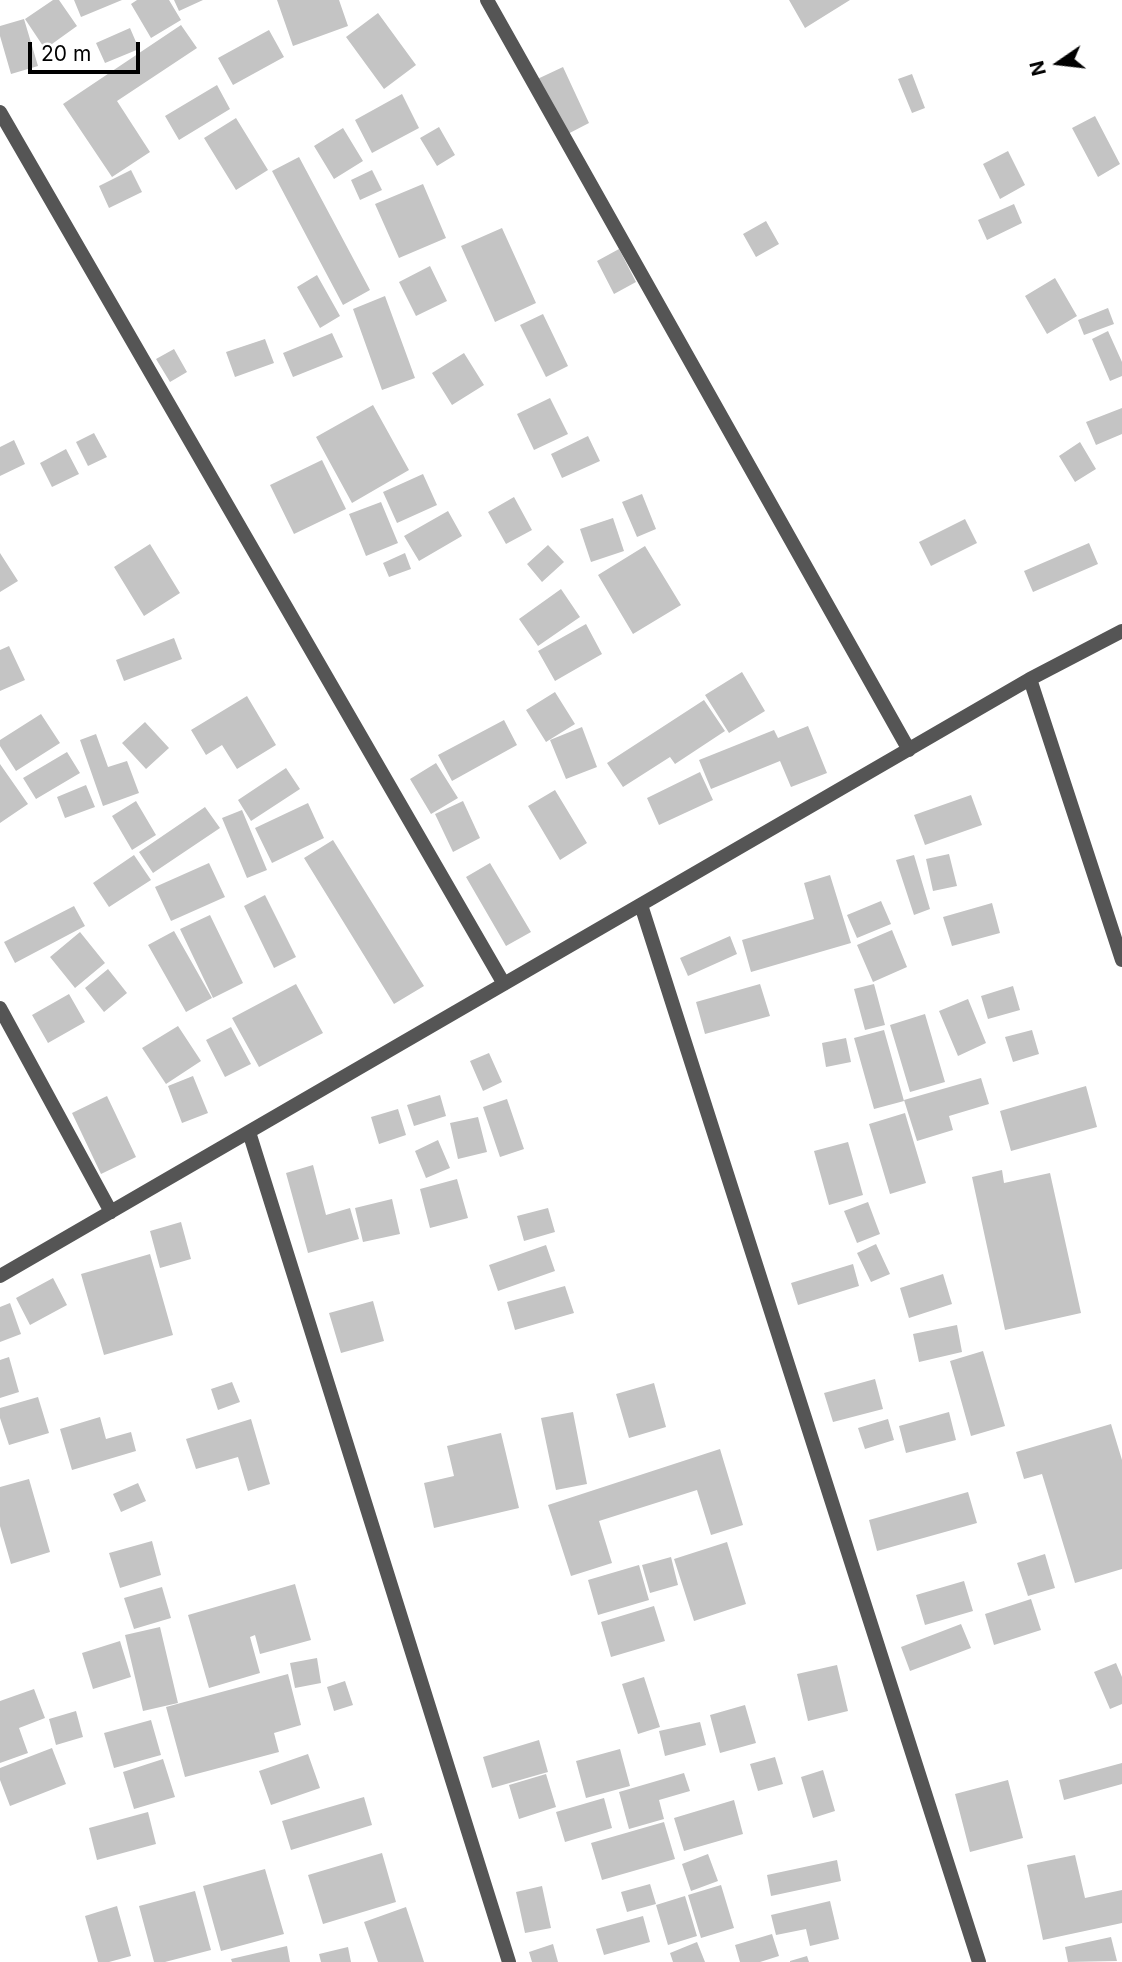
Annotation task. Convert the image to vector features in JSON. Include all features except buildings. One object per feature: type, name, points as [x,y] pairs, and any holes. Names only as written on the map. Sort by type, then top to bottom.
[{"type":"street","points":[[487,0],[909,750]]},
{"type":"street","points":[[0,112],[504,984]]},
{"type":"street","points":[[0,1276],[1030,679],[1122,631]]},
{"type":"street","points":[[1030,679],[1122,960]]},
{"type":"street","points":[[641,905],[979,1962]]},
{"type":"street","points":[[0,1008],[111,1212]]},
{"type":"street","points":[[249,1132],[509,1962]]}]
